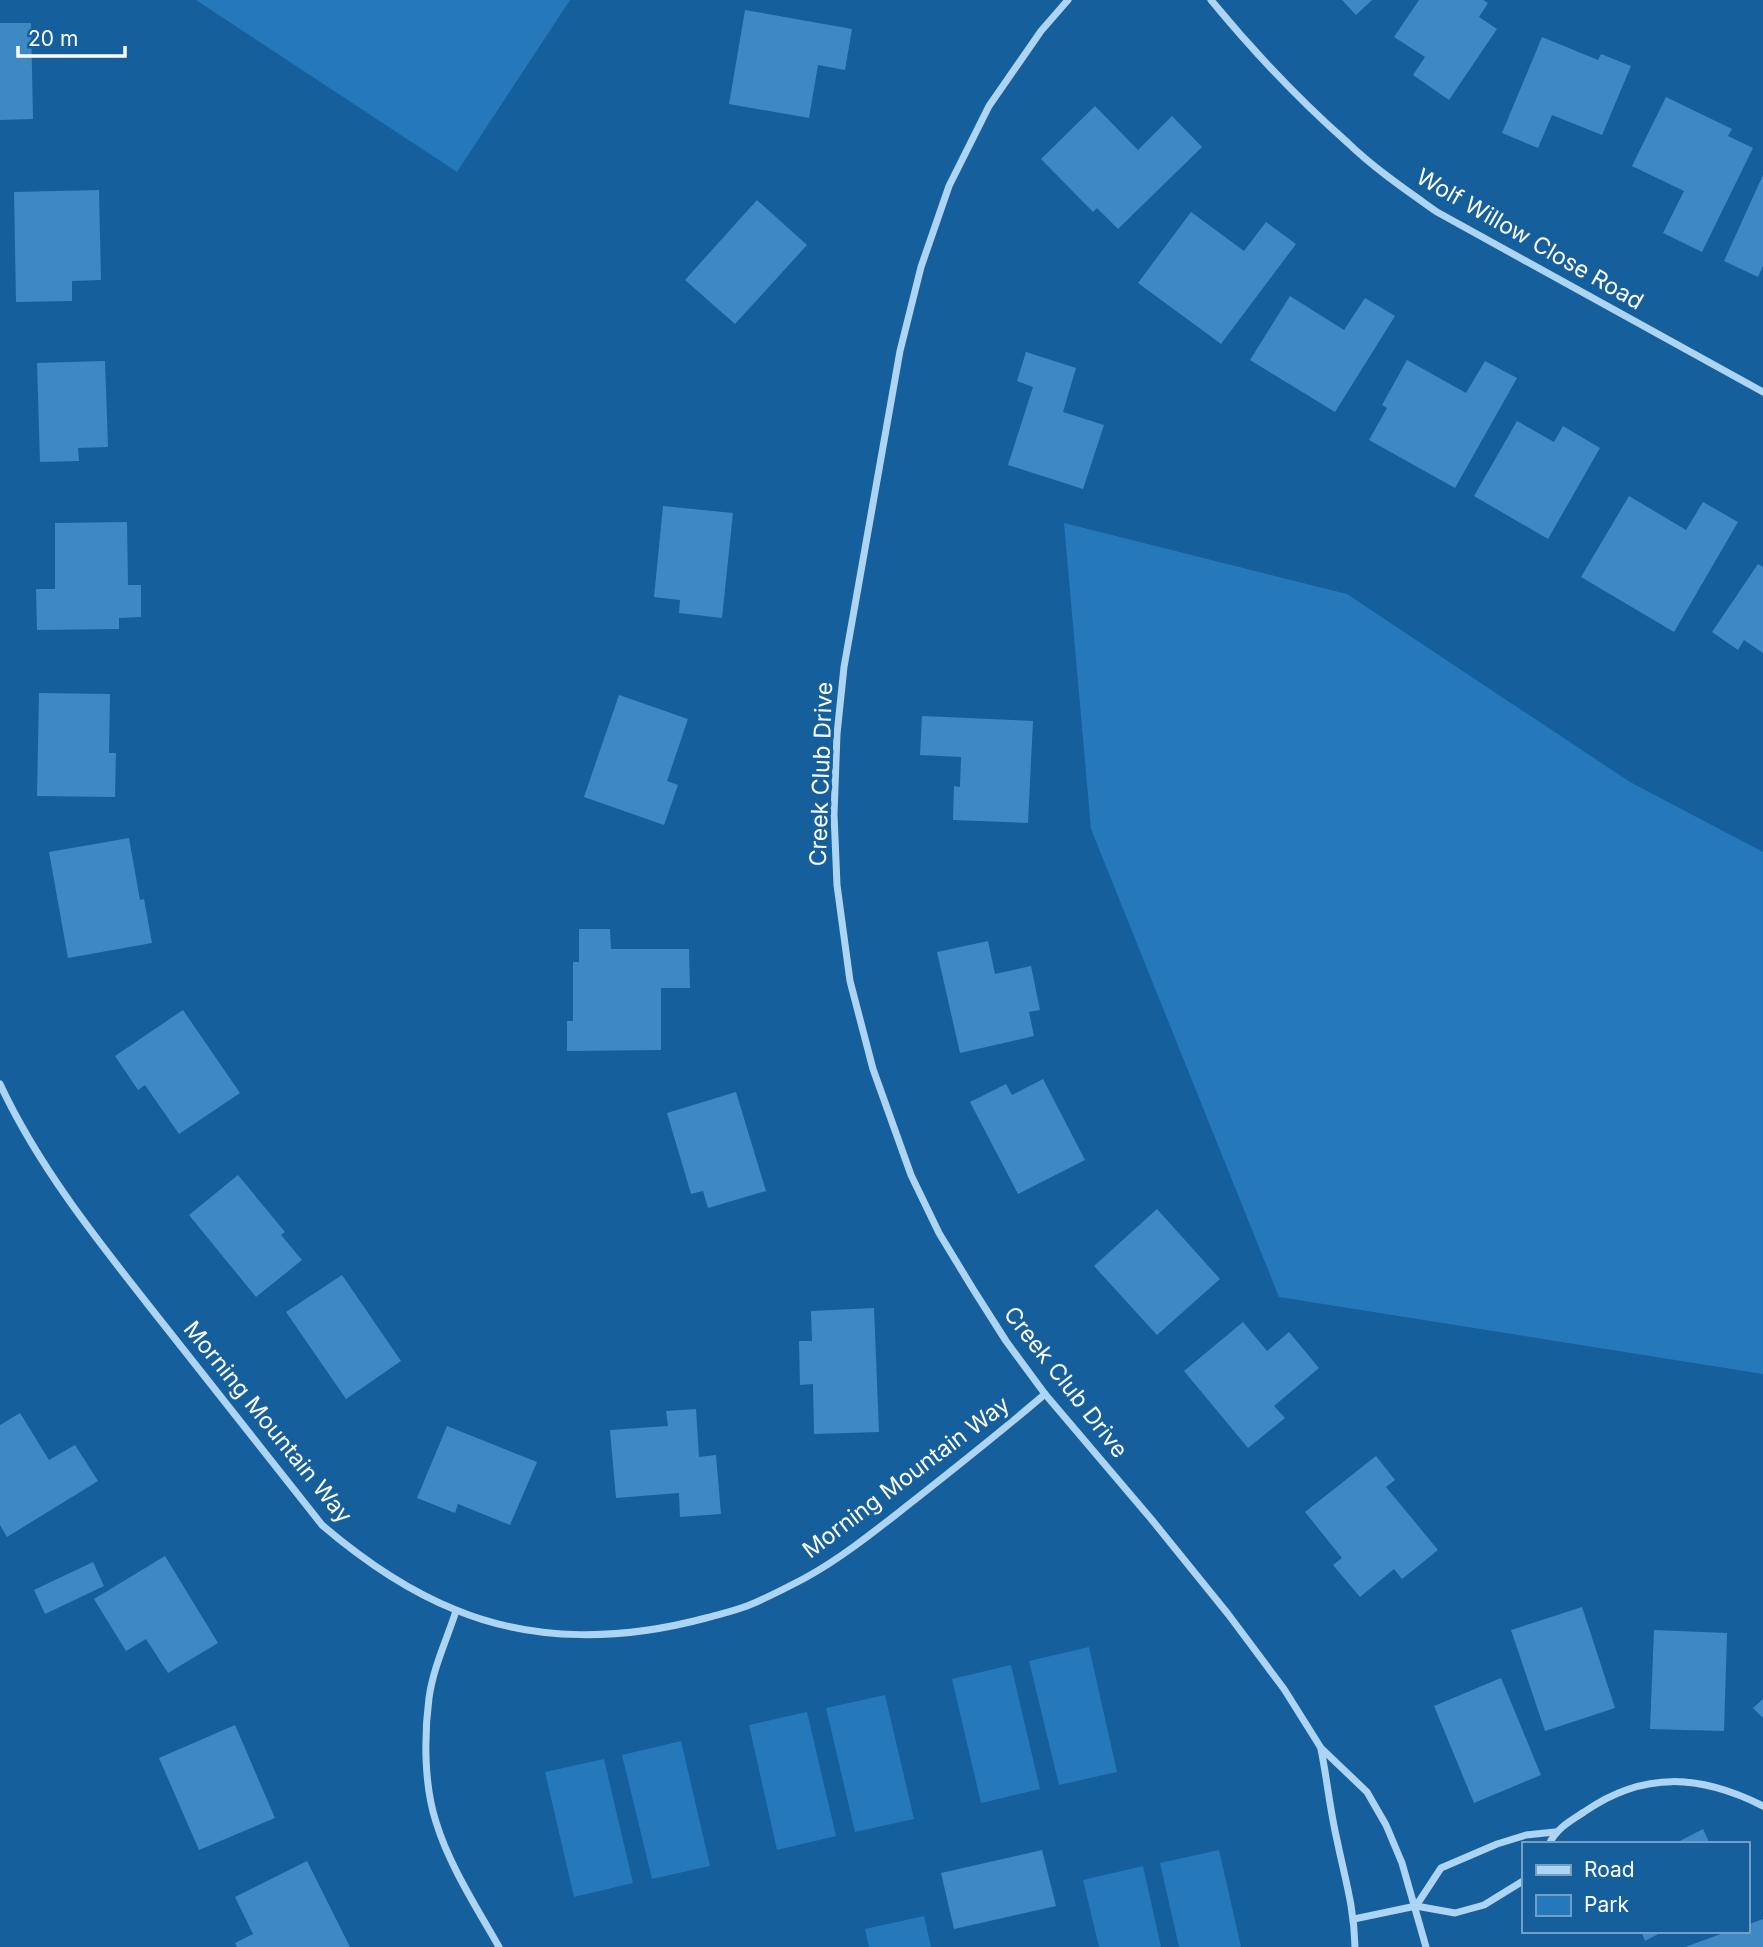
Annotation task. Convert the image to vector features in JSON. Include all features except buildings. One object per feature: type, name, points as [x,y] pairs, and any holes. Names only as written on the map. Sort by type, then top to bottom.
[{"type":"street","name":"Creek Club Drive","points":[[1068,0],[1041,31],[989,106],[949,186],[921,267],[900,351],[844,667],[836,734],[836,885],[850,981],[873,1069],[891,1121],[911,1175],[939,1233],[1006,1341],[1045,1394],[1228,1614],[1284,1689],[1321,1748],[1367,1792],[1386,1825],[1402,1863],[1426,1947]]},
{"type":"street","name":"Wolf Willow Close Road","points":[[1211,0],[1245,41],[1304,102],[1348,144],[1418,199],[1565,284],[1763,392]]},
{"type":"street","name":"Morning Mountain Way","points":[[0,1084],[33,1145],[62,1190],[125,1276],[322,1525],[355,1553],[391,1577],[456,1611],[515,1628],[566,1636],[634,1632],[682,1624],[746,1607],[806,1577],[860,1543],[1045,1394]]},
{"type":"street","points":[[456,1611],[429,1697],[429,1790],[436,1822],[447,1850],[499,1947]]},
{"type":"street","name":"Creek Club Drive","points":[[1321,1748],[1336,1838],[1349,1889],[1355,1947]]},
{"type":"street","points":[[1550,1842],[1555,1832],[1598,1802],[1637,1786],[1661,1781],[1689,1781],[1712,1785],[1740,1794],[1763,1806]]},
{"type":"street","points":[[1416,1906],[1441,1868],[1497,1844],[1526,1835],[1555,1832]]},
{"type":"street","points":[[1354,1919],[1416,1906],[1455,1913],[1484,1905],[1522,1882]]},
{"type":"green space","points":[[196,0],[570,0],[457,172]]},
{"type":"green space","points":[[1064,523],[1347,594],[1630,782],[1763,852],[1763,1374],[1279,1297],[1091,829]]},
{"type":"green space","points":[[1089,1647],[1117,1772],[1059,1785],[1029,1661]]},
{"type":"green space","points":[[1011,1665],[1040,1789],[981,1803],[952,1679]]},
{"type":"green space","points":[[885,1695],[914,1819],[855,1832],[826,1708]]},
{"type":"green space","points":[[807,1712],[836,1836],[777,1850],[749,1725]]},
{"type":"green space","points":[[681,1741],[710,1866],[652,1879],[622,1755]]},
{"type":"green space","points":[[604,1759],[633,1883],[574,1897],[545,1772]]},
{"type":"green space","points":[[1219,1850],[1241,1947],[1179,1947],[1160,1863]]},
{"type":"green space","points":[[1143,1866],[1161,1947],[1099,1947],[1083,1880]]},
{"type":"green space","points":[[924,1916],[931,1947],[869,1947],[865,1929]]}]
